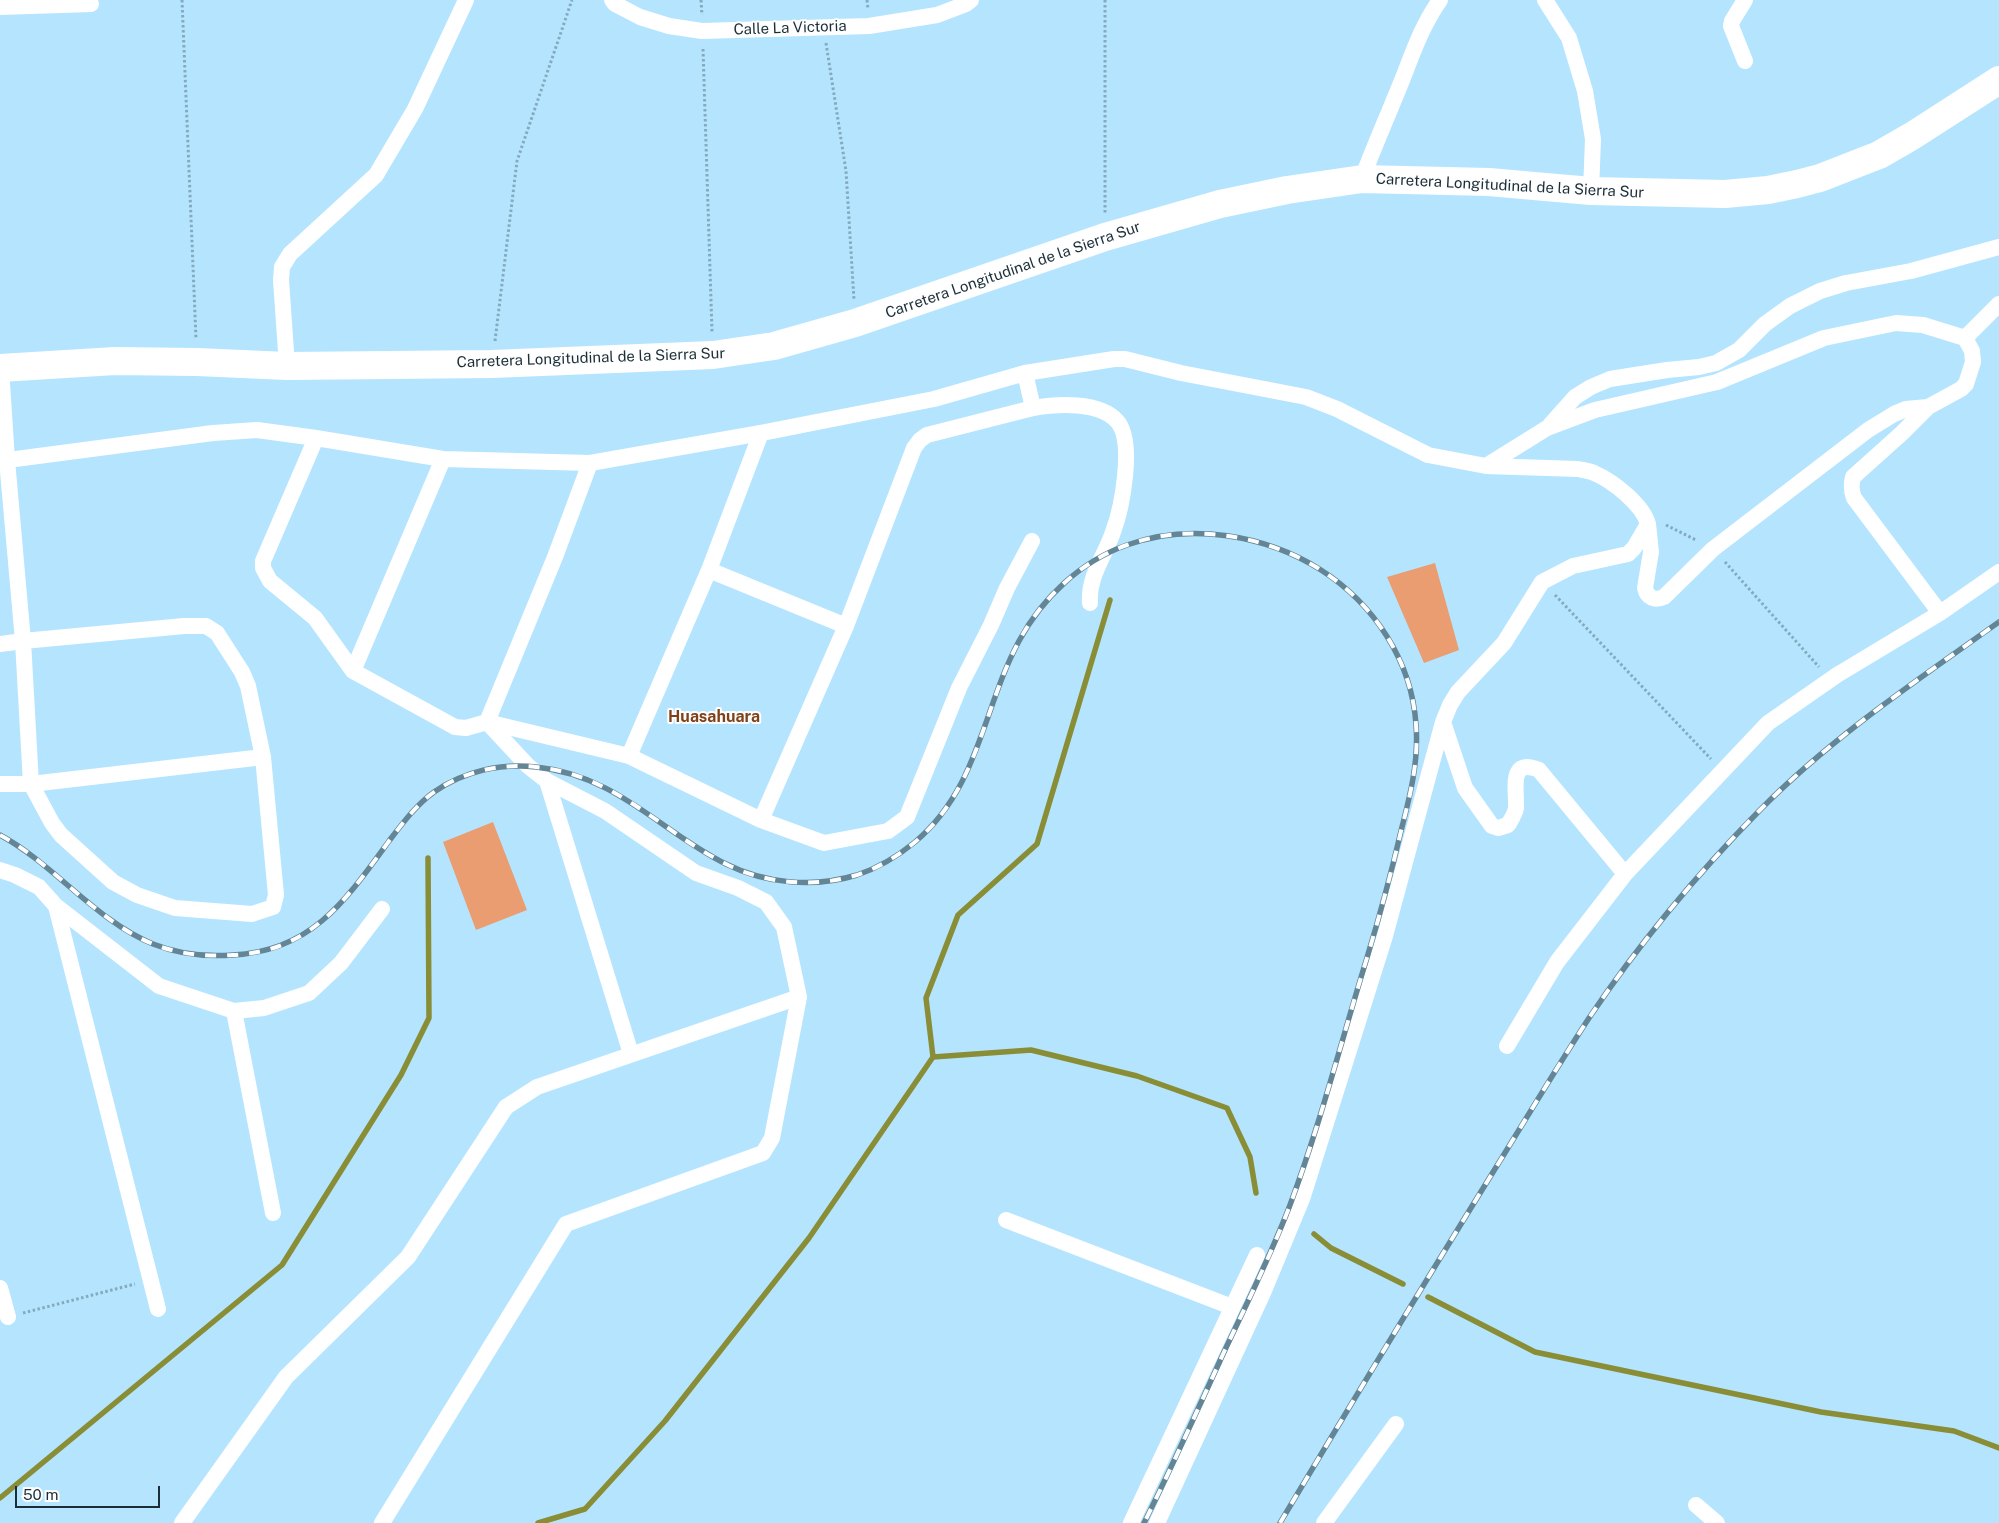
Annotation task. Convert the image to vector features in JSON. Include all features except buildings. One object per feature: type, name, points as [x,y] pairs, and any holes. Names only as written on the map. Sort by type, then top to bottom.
[{"type":"highway","name":"Carretera Longitudinal de la Sierra Sur","points":[[0,368],[115,361],[286,366],[492,364],[713,355],[774,346],[855,323],[1105,237],[1220,204],[1287,190],[1362,179],[1489,182],[1591,191],[1725,194],[1768,190],[1812,180],[1879,155],[1999,80]]},
{"type":"street","points":[[286,366],[280,280],[282,267],[290,254],[376,174],[415,109],[466,0]]},
{"type":"street","name":"Calle La Victoria","points":[[612,0],[640,17],[669,26],[702,31],[869,26],[936,15],[966,4],[971,0]]},
{"type":"street","points":[[1362,179],[1379,131],[1398,91],[1422,27],[1440,0]]},
{"type":"street","points":[[1545,0],[1569,38],[1585,91],[1593,139],[1591,191]]},
{"type":"street","points":[[1745,0],[1731,26],[1745,61]]},
{"type":"street","points":[[0,7],[91,4]]},
{"type":"street","points":[[1547,428],[1575,397],[1610,379],[1716,363],[1740,350],[1765,324],[1790,306],[1820,291],[1846,283],[1912,271],[1999,247]]},
{"type":"street","points":[[1965,338],[1999,304]]},
{"type":"street","points":[[1486,466],[1547,428],[1595,410],[1717,382],[1824,338],[1896,324],[1924,325],[1965,338],[1972,351],[1973,362],[1969,378],[1961,389],[1928,407],[1853,477],[1851,491],[1854,498],[1940,613]]},
{"type":"street","points":[[3,461],[213,433],[257,430],[444,459],[590,463],[934,399],[1025,374],[1114,359],[1125,359],[1180,373],[1306,397],[1337,409],[1428,455],[1486,466],[1593,472],[1620,488],[1647,520],[1651,552],[1644,582],[1646,594],[1652,599],[1664,597],[1713,549],[1868,430],[1906,409],[1928,407]]},
{"type":"street","points":[[0,368],[3,461],[23,641],[31,784],[52,823],[61,835],[113,882],[136,895],[175,908],[252,914],[273,907],[276,895],[263,757],[248,686],[242,672],[217,632],[206,626],[184,626],[23,641],[0,644]]},
{"type":"street","points":[[1025,374],[1034,408]]},
{"type":"street","points":[[761,820],[846,626],[914,448],[920,440],[928,435],[1034,408],[1071,404],[1102,411],[1117,421],[1122,428],[1125,454],[1122,498],[1112,535],[1093,578],[1090,603]]},
{"type":"street","points":[[629,756],[709,570],[761,432]]},
{"type":"street","points":[[316,438],[263,561],[263,568],[270,581],[315,618],[353,671],[455,727],[466,728],[487,722],[629,756],[761,820],[824,843],[888,831],[907,817],[959,688],[1032,540]]},
{"type":"street","points":[[353,671],[444,459]]},
{"type":"street","points":[[487,722],[555,557],[590,463]]},
{"type":"street","points":[[1157,1523],[1290,1231],[1317,1153],[1385,936],[1443,722],[1450,705],[1458,692],[1504,643],[1542,582],[1573,566],[1628,554],[1634,548],[1647,520]]},
{"type":"street","points":[[709,570],[846,626]]},
{"type":"street","points":[[1507,1046],[1557,962],[1625,874],[1768,723],[1831,680],[1940,613],[1999,572]]},
{"type":"street","points":[[382,1523],[566,1224],[763,1152],[772,1138],[799,997],[784,927],[766,902],[738,888],[696,873],[605,811],[546,781],[528,766],[487,722]]},
{"type":"street","points":[[1443,722],[1465,788],[1492,826],[1498,828],[1508,826],[1515,814],[1515,779],[1522,768],[1531,767],[1539,770],[1625,874]]},
{"type":"street","points":[[0,784],[31,784],[263,757]]},
{"type":"street","points":[[546,781],[631,1054]]},
{"type":"street","points":[[0,870],[33,884],[47,895],[56,906],[159,986],[234,1012],[264,1008],[309,993],[341,963],[382,909]]},
{"type":"street","points":[[56,906],[158,1308]]},
{"type":"street","points":[[182,1523],[286,1377],[408,1257],[506,1107],[537,1087],[799,997]]},
{"type":"street","points":[[234,1012],[273,1214]]},
{"type":"street","points":[[1006,1220],[1235,1300],[1263,1293]]},
{"type":"street","points":[[1131,1523],[1257,1255]]},
{"type":"street","points":[[0,1288],[8,1317]]},
{"type":"street","points":[[1324,1523],[1396,1424]]},
{"type":"street","points":[[1696,1505],[1717,1523]]},
{"type":"path","points":[[182,0],[197,362]]},
{"type":"path","points":[[492,364],[517,160],[572,0]]},
{"type":"path","points":[[1105,0],[1105,237]]},
{"type":"path","points":[[823,28],[846,171],[855,323]]},
{"type":"path","points":[[702,31],[713,355]]},
{"type":"path","points":[[1647,520],[1713,549],[1831,680]]},
{"type":"path","points":[[1542,582],[1722,770]]},
{"type":"path","points":[[8,1317],[151,1280]]},
{"type":"shaded area","points":[[1435,563],[1459,650],[1424,663],[1387,577]]},
{"type":"shaded area","points":[[493,822],[527,910],[476,930],[443,842]]},
{"type":"waterway","points":[[538,1523],[585,1509],[665,1421],[809,1238],[933,1057],[926,998],[958,915],[1037,844],[1110,600]]},
{"type":"waterway","points":[[0,1498],[282,1265],[401,1075],[429,1018],[428,858]]},
{"type":"waterway","points":[[933,1057],[1031,1050],[1137,1076],[1227,1108],[1250,1157],[1256,1193]]},
{"type":"waterway","points":[[1314,1234],[1331,1248],[1403,1284]]},
{"type":"waterway","points":[[1428,1297],[1535,1352],[1821,1412],[1954,1431],[1999,1448]]},
{"type":"railway","points":[[0,835],[39,861],[94,907],[132,934],[163,947],[182,952],[213,956],[261,951],[285,944],[306,933],[342,902],[404,821],[427,797],[446,785],[470,774],[510,766],[536,767],[564,772],[590,781],[636,806],[702,851],[741,871],[774,880],[790,882],[807,883],[841,879],[865,872],[895,857],[915,842],[936,821],[953,798],[966,773],[1007,667],[1028,625],[1064,583],[1094,561],[1127,545],[1151,538],[1176,534],[1202,534],[1227,536],[1276,548],[1321,570],[1358,600],[1373,617],[1387,636],[1407,679],[1413,701],[1417,738],[1408,805],[1376,929],[1321,1114],[1290,1205],[1275,1242],[1144,1523]]},
{"type":"railway","points":[[1280,1523],[1564,1057],[1589,1018],[1648,937],[1714,859],[1787,784],[1875,711],[1999,622]]},
{"type":"district","name":"Huasahuara","points":[[714,717]]}]
